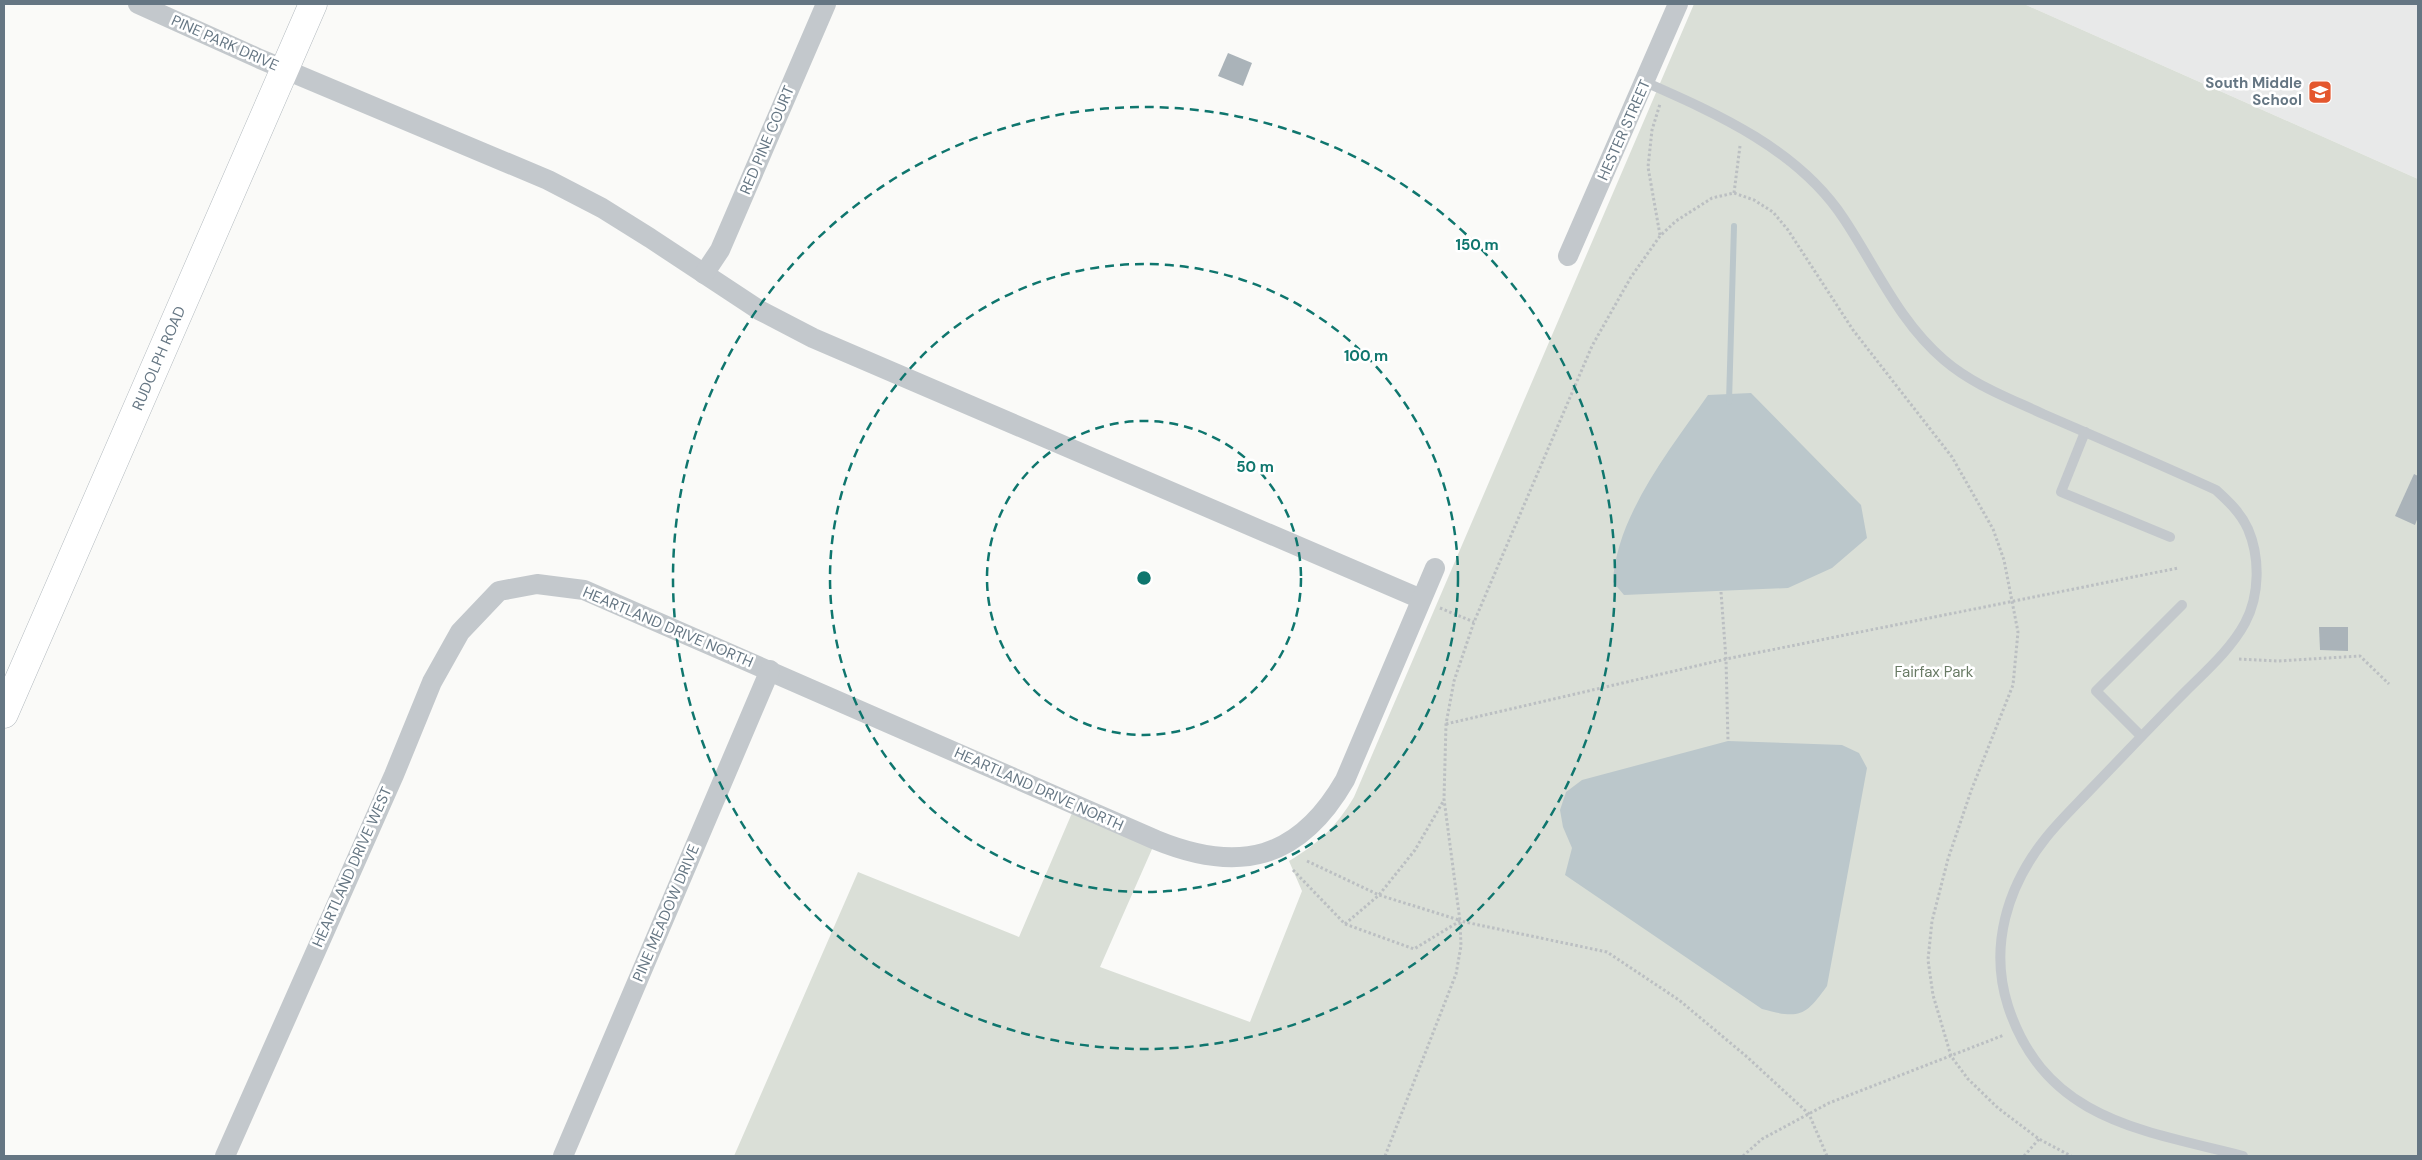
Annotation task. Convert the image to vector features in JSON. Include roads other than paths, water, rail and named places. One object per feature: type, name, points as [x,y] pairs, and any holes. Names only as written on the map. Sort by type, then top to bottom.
[{"type":"street","name":"PINE PARK DRIVE","points":[[138,4],[548,180],[602,208],[759,310],[813,338],[1421,600]]},
{"type":"street","name":"RUDOLPH ROAD","points":[[4,714],[11,678],[286,69],[313,4]]},
{"type":"street","name":"RED PINE COURT","points":[[704,274],[720,250],[826,4]]},
{"type":"street","name":"HESTER STREET","points":[[1568,256],[1678,4]]},
{"type":"street","name":"HEARTLAND DRIVE NORTH","points":[[500,591],[537,584],[584,590],[1181,851],[1210,858],[1238,858],[1263,853],[1286,844],[1309,828],[1330,806],[1345,780],[1435,568]]},
{"type":"street","name":"HEARTLAND DRIVE WEST","points":[[225,1156],[394,775],[432,682],[460,632],[500,591]]},
{"type":"street","name":"PINE MEADOW DRIVE","points":[[563,1156],[770,670]]},
{"type":"lane","points":[[1645,82],[1742,129],[1799,167],[1822,190],[1844,218],[1914,330],[1944,360],[1981,386],[2216,490],[2234,507],[2247,528],[2255,553],[2256,574],[2254,597],[2246,622],[2218,658],[2045,838],[2027,864],[2012,892],[2002,924],[1999,957],[2003,990],[2016,1029],[2038,1065],[2065,1094],[2108,1118],[2142,1130],[2243,1156]]},
{"type":"lane","points":[[2085,432],[2061,492],[2170,538]]},
{"type":"lane","points":[[2141,736],[2096,691],[2182,605]]},
{"type":"waterway","points":[[1729,402],[1734,226]]},
{"type":"place","name":"South Middle School","points":[[2320,92]]},
{"type":"park label","name":"Fairfax Park","points":[[1934,672]]}]
